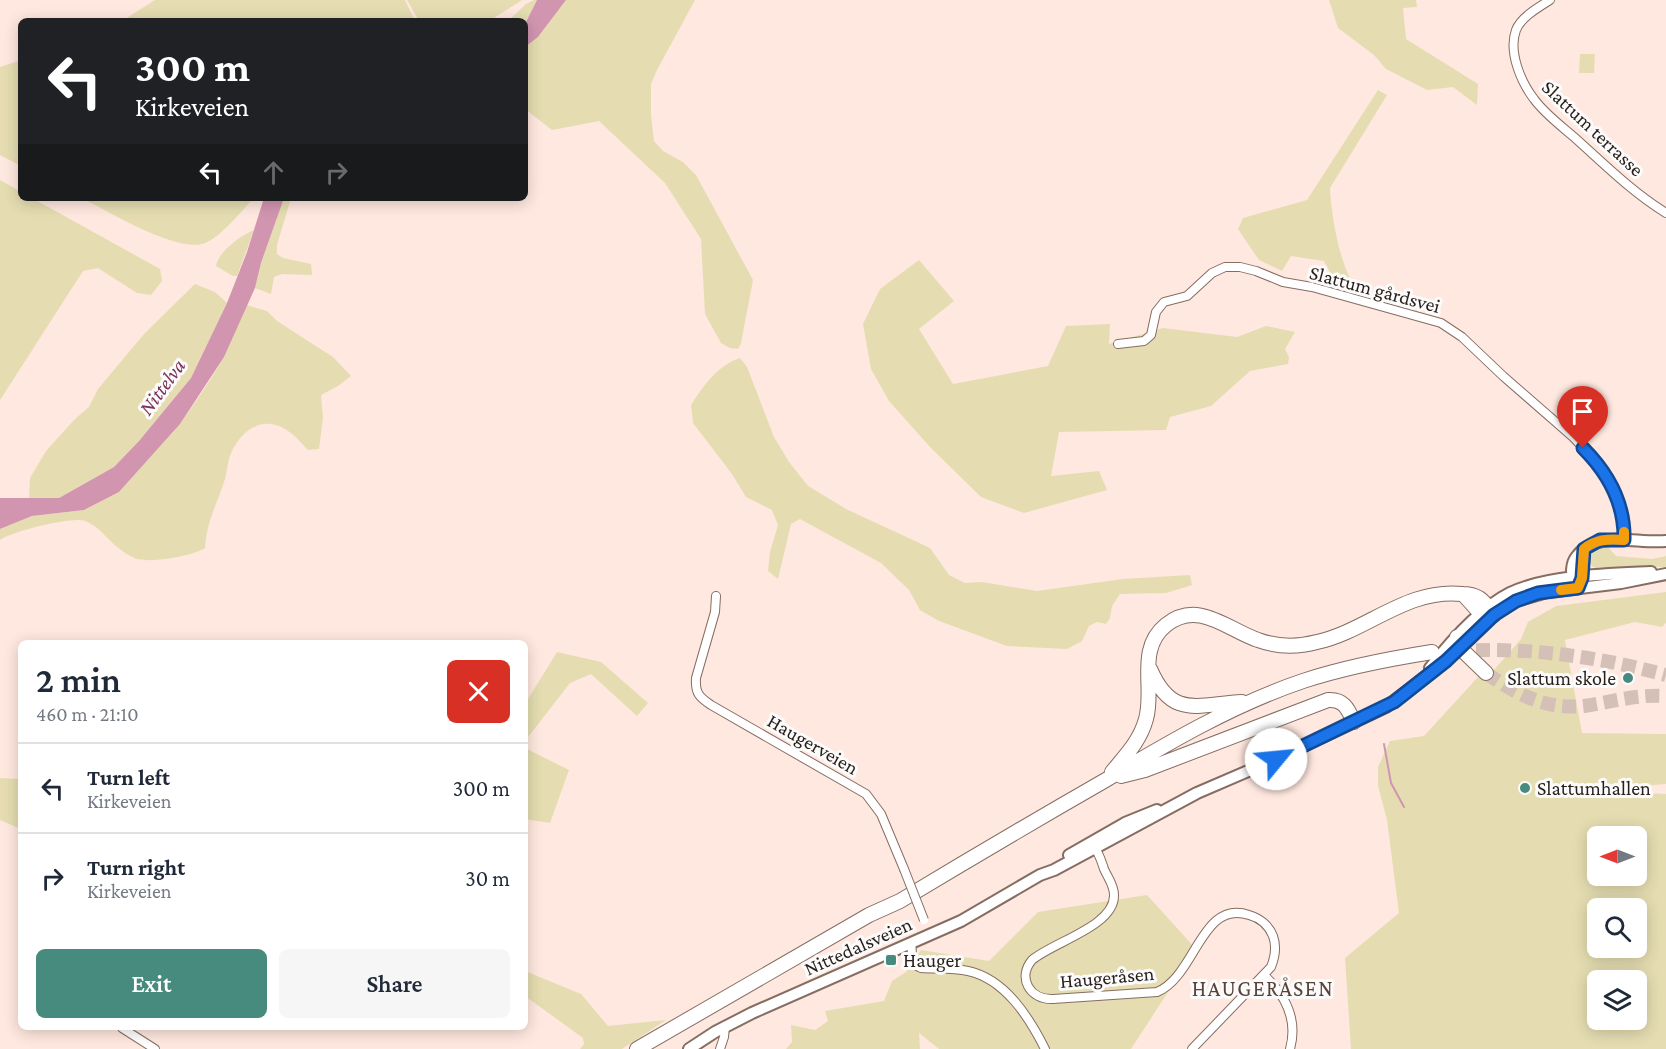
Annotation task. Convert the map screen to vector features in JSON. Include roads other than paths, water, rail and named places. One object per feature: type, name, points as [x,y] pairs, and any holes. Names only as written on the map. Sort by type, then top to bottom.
[{"type":"highway","points":[[1104,780],[1135,744],[1145,724],[1149,703],[1148,664],[1151,647],[1158,634],[1170,622],[1185,616],[1207,616],[1262,642],[1296,646],[1323,641],[1414,600],[1442,594],[1463,594],[1488,612]]},
{"type":"highway","points":[[1459,642],[1486,673]]},
{"type":"highway","points":[[651,1049],[872,921],[900,901],[1104,780],[1186,734],[1251,702],[1333,672],[1432,652]]},
{"type":"highway","points":[[1148,664],[1163,692],[1181,704],[1205,707],[1251,702]]},
{"type":"highway","points":[[1104,780],[1145,770],[1328,700],[1337,700],[1344,704],[1354,722]]},
{"type":"highway","points":[[637,1049],[869,915],[900,901]]},
{"type":"main road","points":[[1578,581],[1584,549],[1600,540],[1666,541]]},
{"type":"main road","name":"Nittedalsveien","points":[[689,1049],[725,1026],[975,913],[1040,875],[1054,870],[1092,847],[1174,805],[1394,702],[1422,678],[1488,612],[1523,598],[1578,581],[1666,573]]},
{"type":"street","name":"Slattum terrasse","points":[[1550,0],[1522,21],[1517,28],[1514,43],[1515,54],[1526,88],[1539,105],[1591,153],[1629,186],[1666,213]]},
{"type":"street","name":"Slattum gårdsvei","points":[[1118,344],[1144,341],[1151,335],[1156,312],[1164,302],[1186,296],[1212,273],[1226,267],[1240,267],[1256,271],[1283,282],[1322,289],[1441,323],[1462,337],[1573,437],[1594,459],[1618,497],[1624,524],[1624,540]]},
{"type":"street","name":"Haugerveien","points":[[716,596],[715,612],[696,678],[695,689],[698,696],[866,794],[881,814],[930,934]]},
{"type":"street","name":"Haugeråsen","points":[[1092,847],[1099,866],[1104,868],[1113,889],[1112,907],[1097,922],[1032,960],[1026,970],[1025,978],[1036,996],[1046,999],[1157,992],[1173,984],[1209,927],[1217,919],[1233,914],[1250,915],[1270,931],[1276,948],[1271,968],[1192,1049]]},
{"type":"street","points":[[911,942],[912,960],[916,966],[966,970],[982,975],[1001,987],[1013,999],[1045,1049]]},
{"type":"street","points":[[1264,976],[1290,1011],[1293,1029],[1290,1049]]},
{"type":"street","points":[[720,1049],[725,1026]]},
{"type":"street","points":[[125,1030],[155,1049]]},
{"type":"waterway","points":[[1384,744],[1391,783],[1404,807]]},
{"type":"tunnel","points":[[1455,651],[1508,650],[1561,654],[1666,675]]},
{"type":"tunnel","points":[[1486,673],[1532,699],[1570,707],[1635,697],[1666,696]]},
{"type":"place","name":"Slattum skole","points":[[1628,678]]},
{"type":"place","name":"Slattumhallen","points":[[1525,788]]},
{"type":"place","name":"Hauger","points":[[891,960]]},
{"type":"district","name":"HAUGERÅSEN","points":[[1263,988]]},
{"type":"water label","name":"Nittelva","points":[[162,387]]}]
